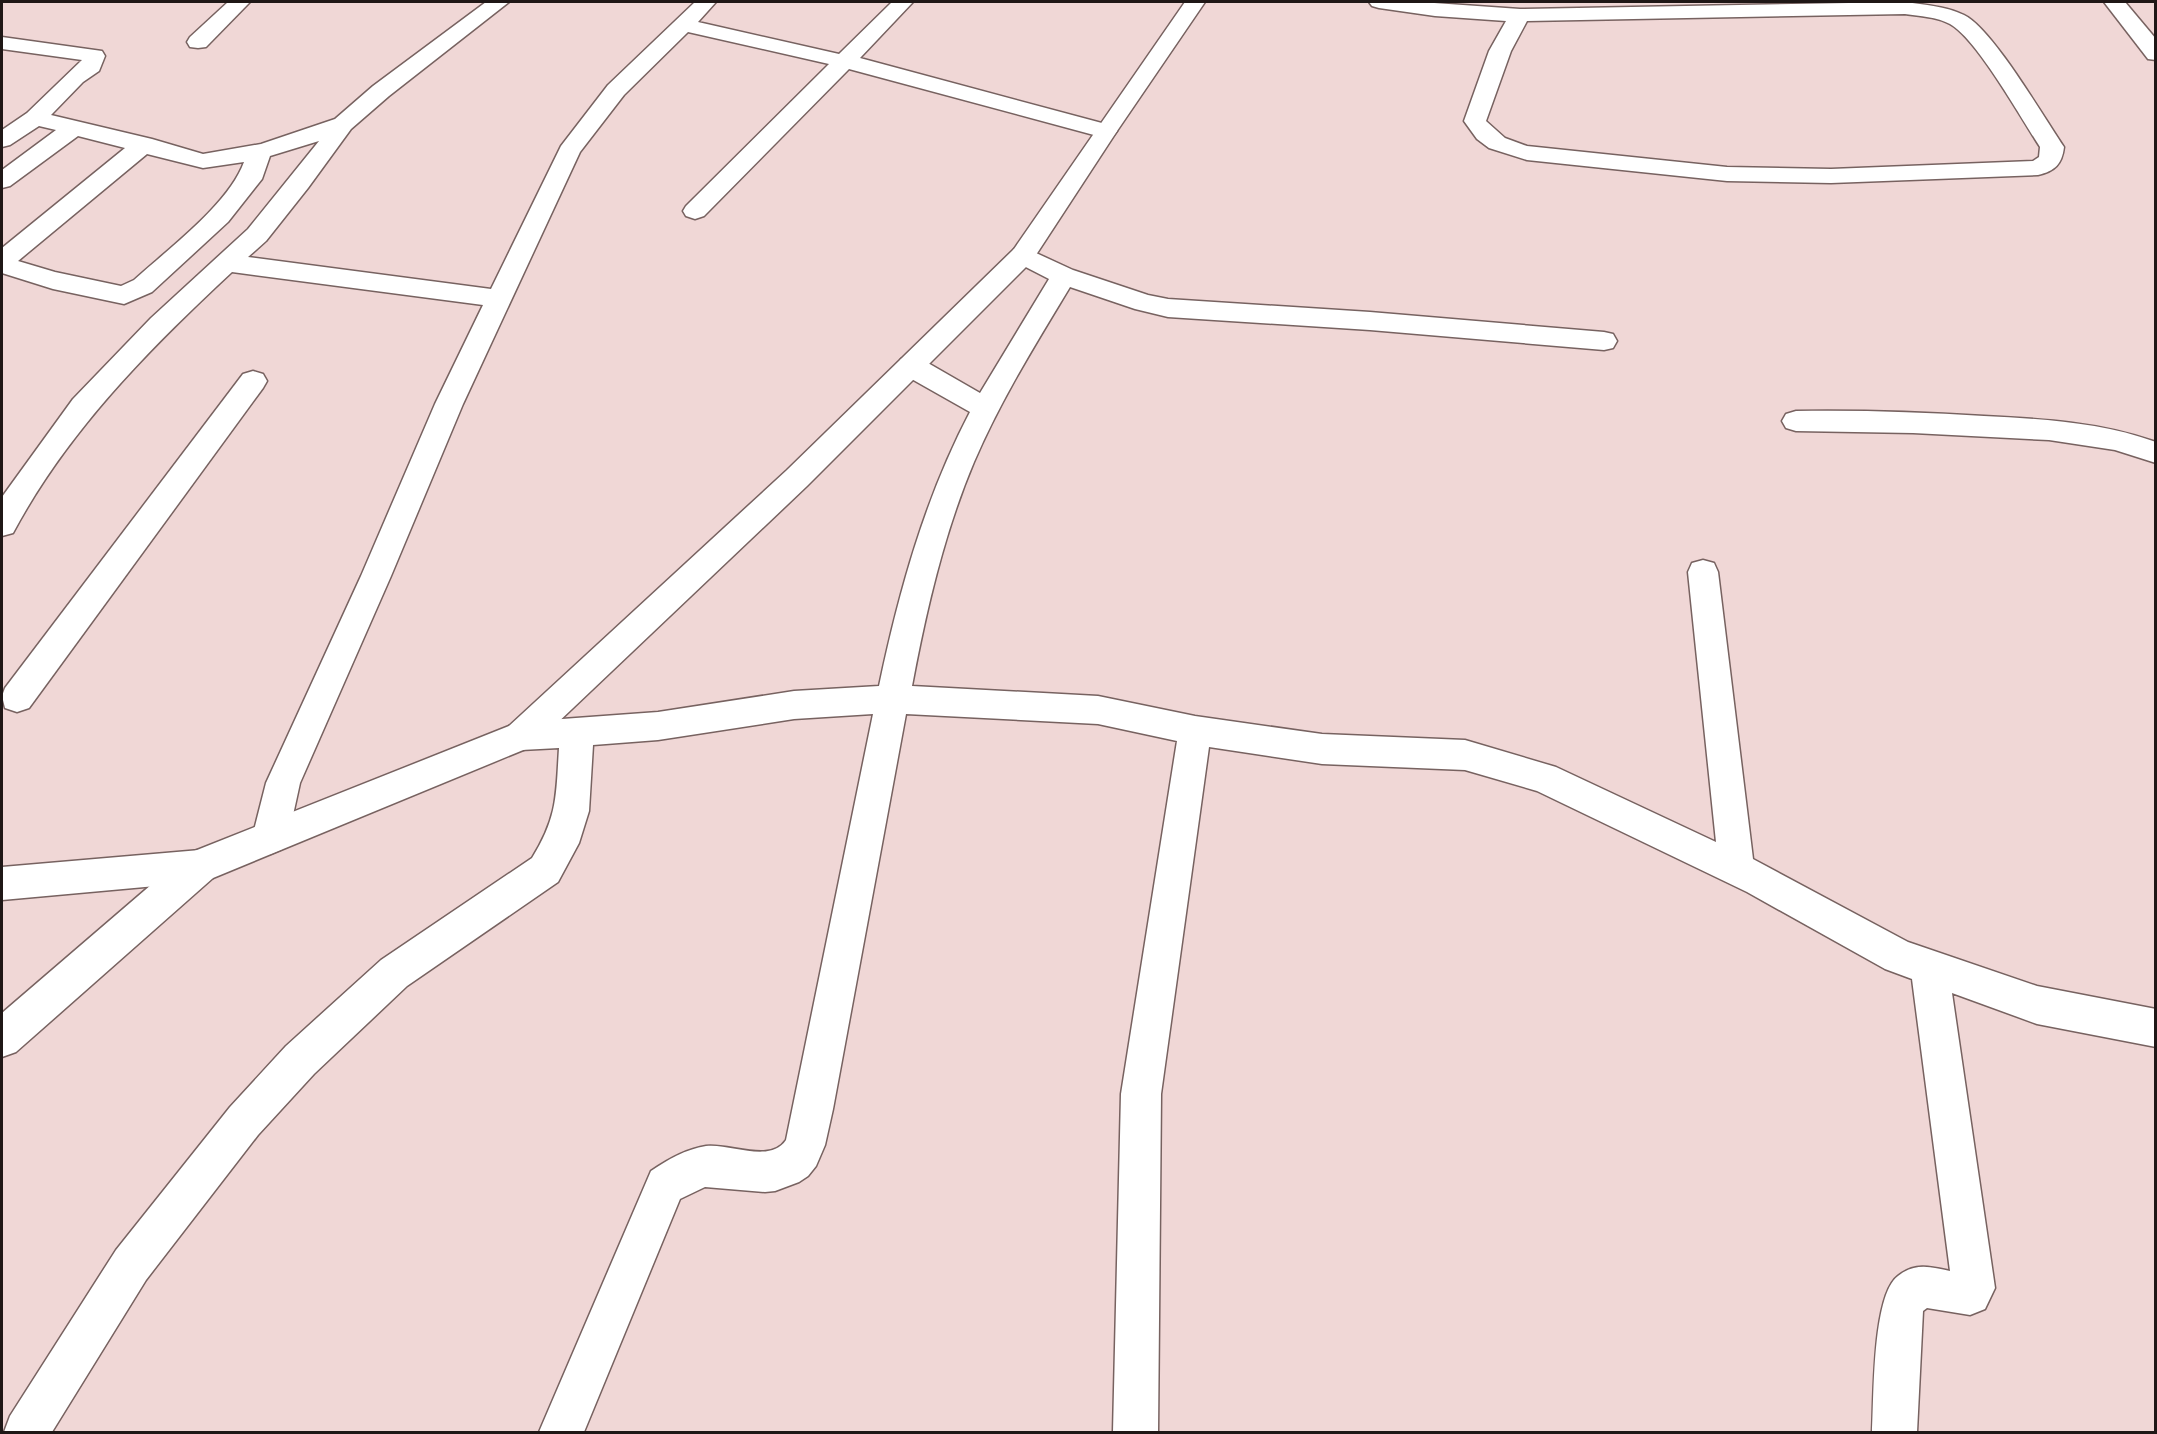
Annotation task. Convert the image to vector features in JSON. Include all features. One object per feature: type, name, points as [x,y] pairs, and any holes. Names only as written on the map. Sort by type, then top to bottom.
[{"type":"street","points":[[198,42],[240,2]]},
{"type":"street","points":[[2,525],[10,508],[83,406],[160,324],[257,235],[300,183],[343,124],[381,91],[499,2]]},
{"type":"street","points":[[270,837],[283,783],[376,576],[449,404],[569,151],[616,90],[706,2]]},
{"type":"street","points":[[695,211],[903,2]]},
{"type":"street","points":[[521,736],[797,478],[1023,255],[1105,131],[1195,2]]},
{"type":"street","points":[[1378,2],[1435,10],[1520,15],[1905,8],[1939,13],[1958,20],[1977,35],[2052,147],[2051,160],[2038,168],[2018,169],[1831,176],[1738,174],[1527,153],[1501,147],[1484,135],[1475,121],[1500,51],[1520,15]]},
{"type":"street","points":[[2114,2],[2156,54]]},
{"type":"street","points":[[681,24],[842,61],[1105,131]]},
{"type":"street","points":[[2,43],[33,49],[74,51],[94,56],[95,60],[34,118],[2,140]]},
{"type":"street","points":[[34,118],[144,144],[202,161],[224,160],[260,152],[343,124]]},
{"type":"street","points":[[2,181],[76,127]]},
{"type":"street","points":[[2,263],[144,144]]},
{"type":"street","points":[[2,263],[53,280],[124,295],[133,292],[143,286],[219,216],[250,179],[260,152]]},
{"type":"street","points":[[1023,255],[1064,276],[1144,303],[1168,308],[1370,321],[1604,341]]},
{"type":"street","points":[[226,263],[500,299]]},
{"type":"street","points":[[562,1432],[665,1185],[686,1172],[711,1166],[769,1173],[795,1161],[803,1148],[813,1109],[892,699],[916,599],[948,491],[987,409],[1037,316],[1064,276]]},
{"type":"street","points":[[911,366],[987,409]]},
{"type":"street","points":[[7,698],[253,381]]},
{"type":"street","points":[[1796,421],[1885,420],[2023,428],[2132,443],[2156,453]]},
{"type":"street","points":[[1703,572],[1737,870]]},
{"type":"street","points":[[2,884],[200,866],[521,736],[658,726],[794,705],[892,699],[1098,710],[1195,730],[1322,750],[1465,755],[1544,778],[1737,870],[1898,956],[2037,1005],[2156,1028]]},
{"type":"street","points":[[1135,1432],[1141,1094],[1195,730]]},
{"type":"street","points":[[26,1432],[131,1265],[244,1121],[300,1060],[394,973],[545,870],[561,843],[572,811],[577,732]]},
{"type":"street","points":[[2,1038],[200,866]]},
{"type":"street","points":[[1895,1432],[1901,1314],[1905,1296],[1910,1290],[1920,1286],[1962,1294],[1970,1294],[1974,1288],[1929,966]]}]
